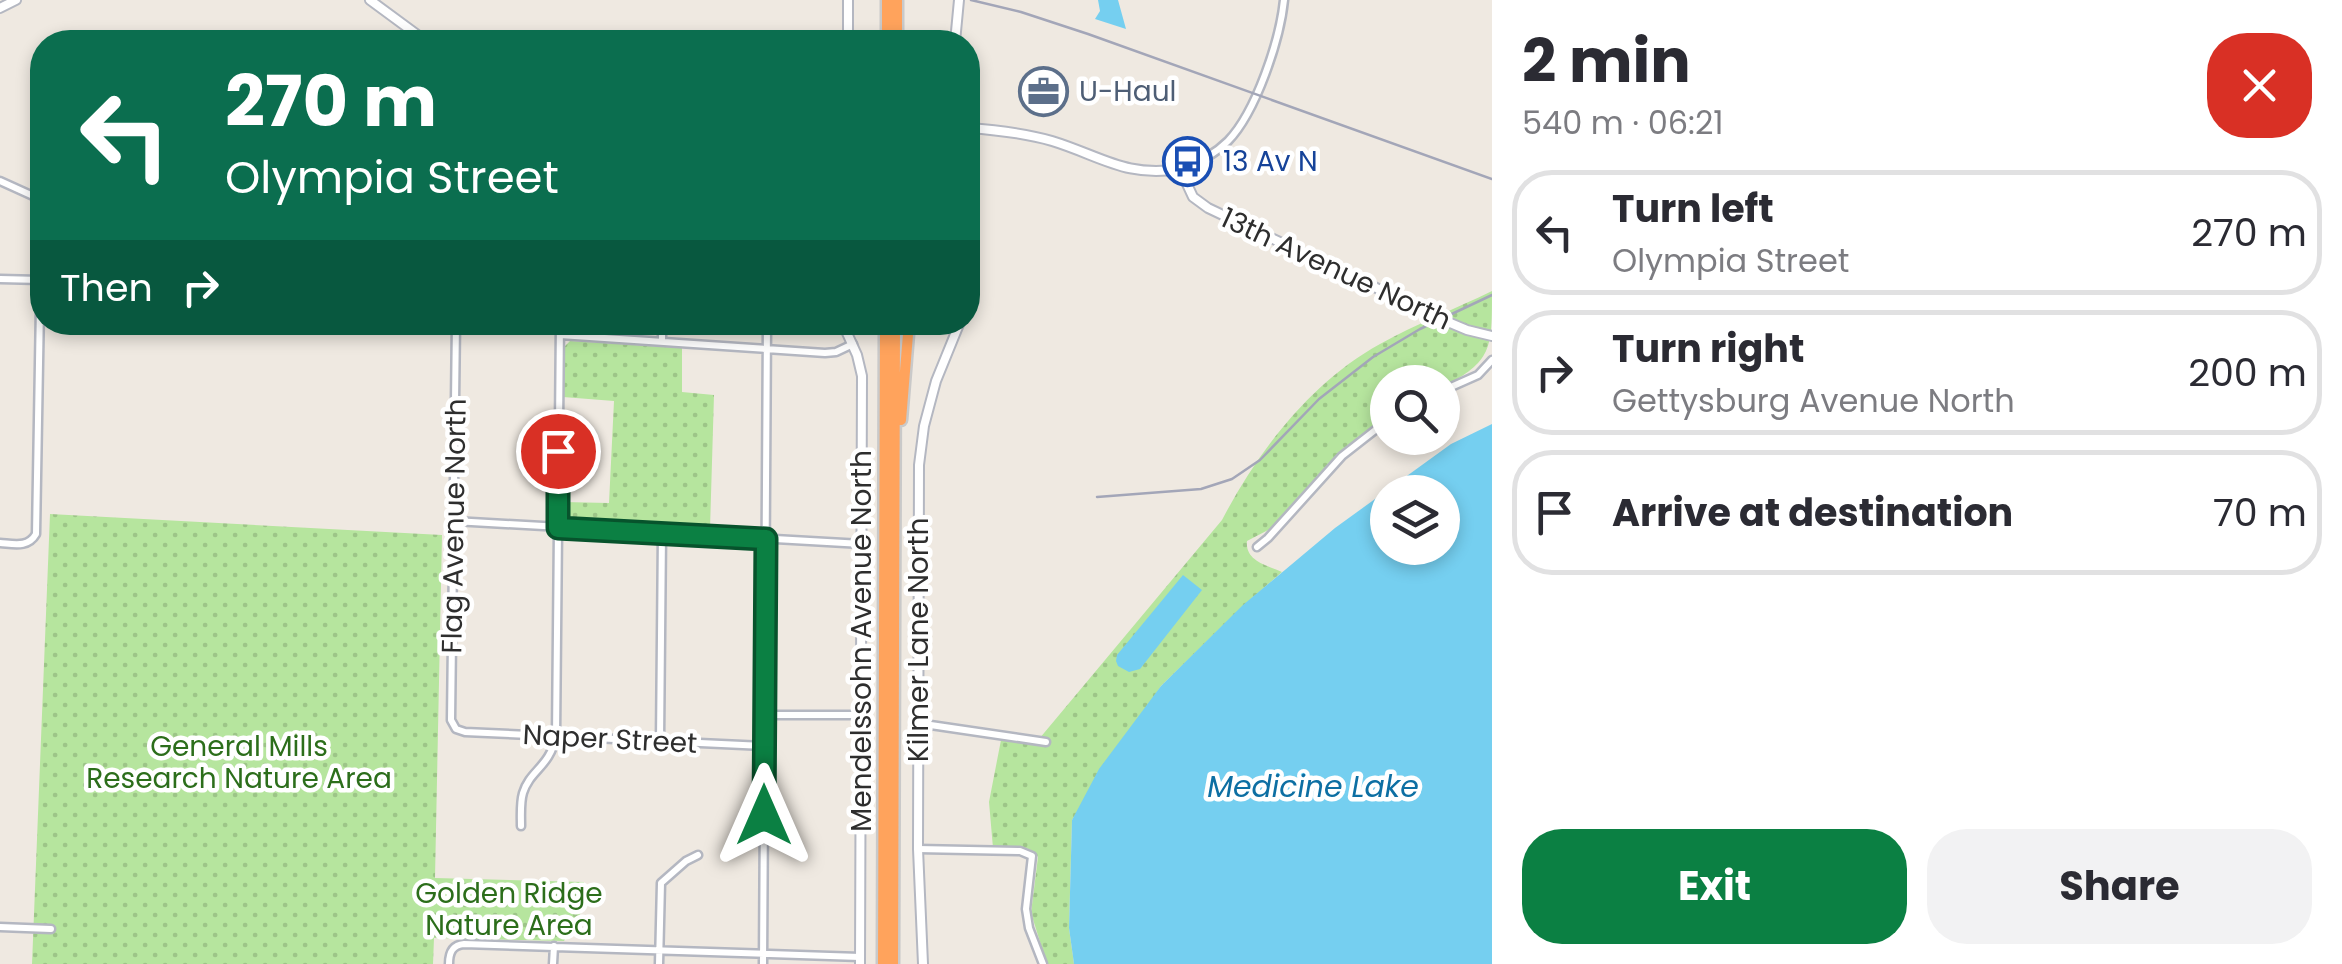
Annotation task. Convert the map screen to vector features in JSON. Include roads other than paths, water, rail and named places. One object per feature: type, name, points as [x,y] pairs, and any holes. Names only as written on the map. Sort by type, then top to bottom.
[{"type":"highway","points":[[887,0],[895,30]]},
{"type":"highway","points":[[889,30],[898,0]]},
{"type":"highway","points":[[882,335],[883,964]]},
{"type":"highway","points":[[893,964],[895,335]]},
{"type":"highway","points":[[895,496],[907,335]]},
{"type":"street","points":[[0,8],[16,0]]},
{"type":"street","points":[[370,0],[411,30]]},
{"type":"street","points":[[848,0],[848,30]]},
{"type":"street","points":[[956,30],[959,0]]},
{"type":"street","points":[[980,129],[1051,141],[1126,169],[1180,170],[1214,153],[1238,129],[1273,50],[1284,0]]},
{"type":"street","name":"13th Avenue North","points":[[1180,170],[1193,197],[1208,208],[1448,322],[1492,336]]},
{"type":"street","points":[[0,181],[30,195]]},
{"type":"street","points":[[0,279],[30,280]]},
{"type":"street","points":[[0,543],[26,544],[36,534],[39,335]]},
{"type":"street","name":"Flag Avenue North","points":[[456,335],[451,720],[456,729]]},
{"type":"street","points":[[662,335],[662,342]]},
{"type":"street","points":[[763,964],[766,335]]},
{"type":"street","name":"Mendelssohn Avenue North","points":[[848,335],[862,376],[860,961]]},
{"type":"street","name":"Kilmer Lane North","points":[[923,964],[918,850],[919,465],[936,381],[955,335]]},
{"type":"street","points":[[521,826],[523,792],[546,763],[556,736],[560,336],[825,353],[852,344]]},
{"type":"street","points":[[1460,384],[1478,375],[1492,360]]},
{"type":"street","points":[[1257,547],[1342,456],[1370,434]]},
{"type":"street","points":[[454,521],[862,544]]},
{"type":"street","points":[[660,740],[662,534]]},
{"type":"street","points":[[765,715],[861,716]]},
{"type":"street","points":[[917,724],[1046,742]]},
{"type":"street","name":"Naper Street","points":[[456,729],[765,746]]},
{"type":"street","points":[[918,850],[1028,853],[1033,861],[1026,909],[1043,964]]},
{"type":"street","points":[[659,964],[661,884],[698,855]]},
{"type":"street","points":[[0,927],[51,929]]},
{"type":"street","points":[[449,964],[454,947],[464,944],[860,961]]},
{"type":"street","points":[[553,964],[554,946]]},
{"type":"water","points":[[1098,0],[1118,0],[1126,29],[1095,19],[1100,11]]},
{"type":"water","name":"Medicine Lake","points":[[1492,424],[1492,964],[1074,964],[1069,928],[1072,820],[1099,769],[1161,686],[1243,605],[1370,503],[1370,565],[1460,565],[1460,475],[1408,475],[1436,455],[1460,455],[1460,440]]},
{"type":"water","points":[[1183,575],[1202,590],[1140,669],[1129,672],[1118,666],[1117,655]]},
{"type":"railway","points":[[971,0],[1088,34],[1492,179]]},
{"type":"railway","points":[[1097,497],[1201,489],[1232,479],[1260,460],[1319,399],[1373,357],[1420,329],[1492,295]]},
{"type":"place","name":"U-Haul","points":[[1044,91]]},
{"type":"place","name":"13 Av N","points":[[1188,161]]},
{"type":"park label","name":"General Mills Research Nature Area","points":[[239,762]]},
{"type":"park label","name":"Golden Ridge Nature Area","points":[[509,909]]}]
